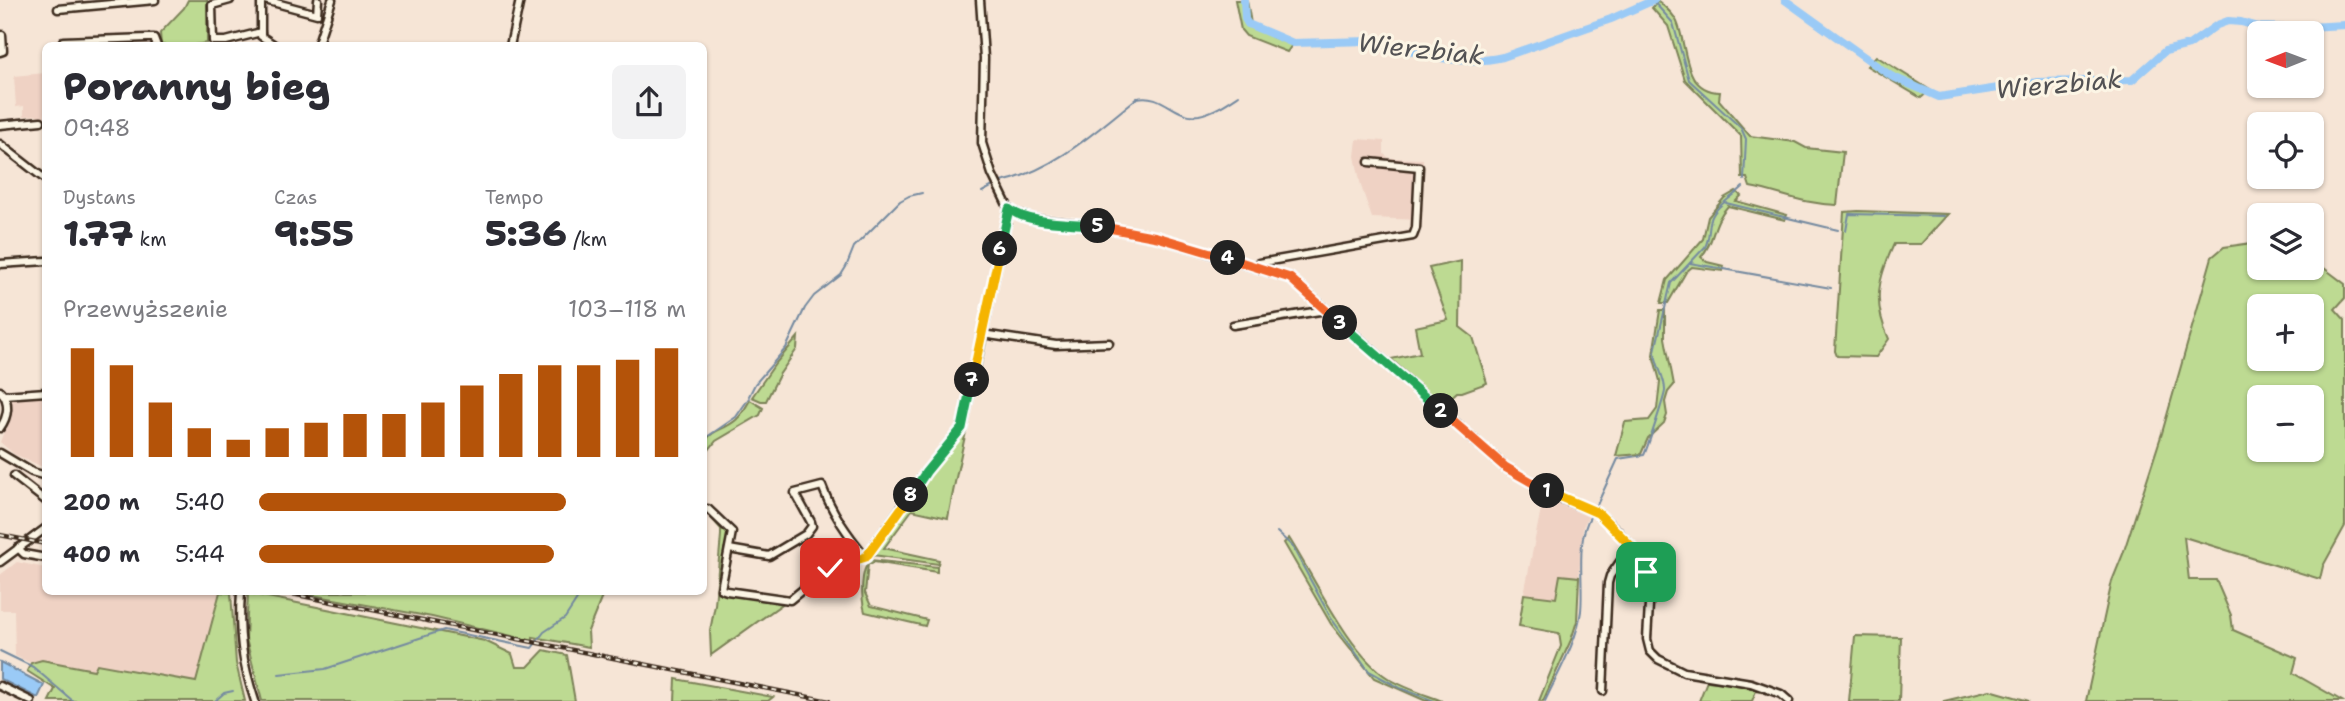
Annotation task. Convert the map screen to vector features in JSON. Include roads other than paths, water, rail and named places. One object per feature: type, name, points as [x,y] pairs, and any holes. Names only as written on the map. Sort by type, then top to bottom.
[{"type":"street","points":[[58,9],[75,4],[155,0]]},
{"type":"street","points":[[230,0],[212,5],[213,41],[226,41],[261,32]]},
{"type":"street","points":[[268,42],[262,39],[261,32],[263,0],[317,14],[318,0]]},
{"type":"street","points":[[318,42],[332,0]]},
{"type":"street","points":[[980,0],[984,58],[982,143],[992,174],[1009,209],[1015,214],[1032,219],[1090,225],[1157,237],[1255,265],[1290,278],[1505,467],[1560,498],[1598,513],[1631,546],[1644,565],[1648,579],[1647,639],[1653,655],[1684,672],[1751,683],[1781,694],[1789,701]]},
{"type":"street","points":[[511,42],[519,2]]},
{"type":"street","points":[[0,52],[3,51],[2,35]]},
{"type":"street","points":[[63,41],[154,38],[156,42]]},
{"type":"street","points":[[0,125],[41,121]]},
{"type":"street","points":[[0,145],[42,176]]},
{"type":"street","points":[[1255,265],[1413,236],[1416,228],[1419,167],[1369,162]]},
{"type":"street","points":[[708,509],[732,532],[721,589],[790,600],[830,568],[866,557],[926,472],[962,428],[1009,209]]},
{"type":"street","points":[[0,264],[42,261]]},
{"type":"street","points":[[1233,325],[1326,310]]},
{"type":"street","points":[[982,334],[1056,345],[1109,343]]},
{"type":"street","points":[[0,428],[7,412],[2,393],[42,392]]},
{"type":"street","points":[[0,453],[23,468],[42,475]]},
{"type":"street","points":[[14,476],[42,498]]},
{"type":"street","points":[[729,550],[769,556],[806,534],[812,526],[811,522],[795,494],[822,486],[844,528],[866,557]]},
{"type":"street","points":[[0,562],[42,531]]},
{"type":"street","points":[[1603,691],[1608,583],[1631,546]]},
{"type":"street","points":[[18,548],[24,554],[42,557]]},
{"type":"street","points":[[241,595],[239,621],[242,655],[255,701]]},
{"type":"street","points":[[0,686],[30,701]]},
{"type":"water","points":[[0,662],[44,685],[38,698],[0,679]]},
{"type":"waterway","name":"Wierzbiak","points":[[1244,0],[1245,19],[1248,24],[1293,43],[1369,41],[1432,56],[1473,60],[1503,57],[1611,19],[1654,0]]},
{"type":"waterway","name":"Wierzbiak","points":[[1785,0],[1891,76],[1939,97],[2038,82],[2132,80],[2165,51],[2189,45],[2217,25],[2228,21],[2259,27],[2345,25]]},
{"type":"waterway","points":[[1653,1],[1673,23],[1689,80],[1741,128],[1746,139],[1744,180]]},
{"type":"waterway","points":[[1001,182],[1020,177],[1056,159],[1137,98],[1154,99],[1183,113],[1199,115],[1239,95]]},
{"type":"waterway","points":[[982,192],[993,186]]},
{"type":"waterway","points":[[1596,507],[1618,459],[1644,455],[1663,401],[1665,390],[1655,351],[1671,283],[1705,247],[1711,219],[1717,210],[1743,187]]},
{"type":"waterway","points":[[749,396],[755,384],[786,348],[805,308],[814,296],[841,275],[854,247],[900,201],[922,193]]},
{"type":"waterway","points":[[1726,203],[1838,230]]},
{"type":"waterway","points":[[1846,231],[1849,214],[1944,216]]},
{"type":"waterway","points":[[1690,263],[1831,288]]},
{"type":"waterway","points":[[707,437],[736,417],[749,398]]},
{"type":"waterway","points":[[1545,701],[1579,623],[1583,537],[1591,515]]},
{"type":"waterway","points":[[1277,532],[1292,546],[1331,618],[1369,671],[1400,688],[1434,701]]},
{"type":"waterway","points":[[279,674],[325,669],[444,630],[532,648],[544,632],[565,618],[580,595]]},
{"type":"waterway","points":[[0,651],[33,667],[73,701]]},
{"type":"waterway","points":[[215,701],[224,693],[233,691]]},
{"type":"railway","points":[[0,535],[42,543]]},
{"type":"railway","points":[[297,595],[829,701]]}]
